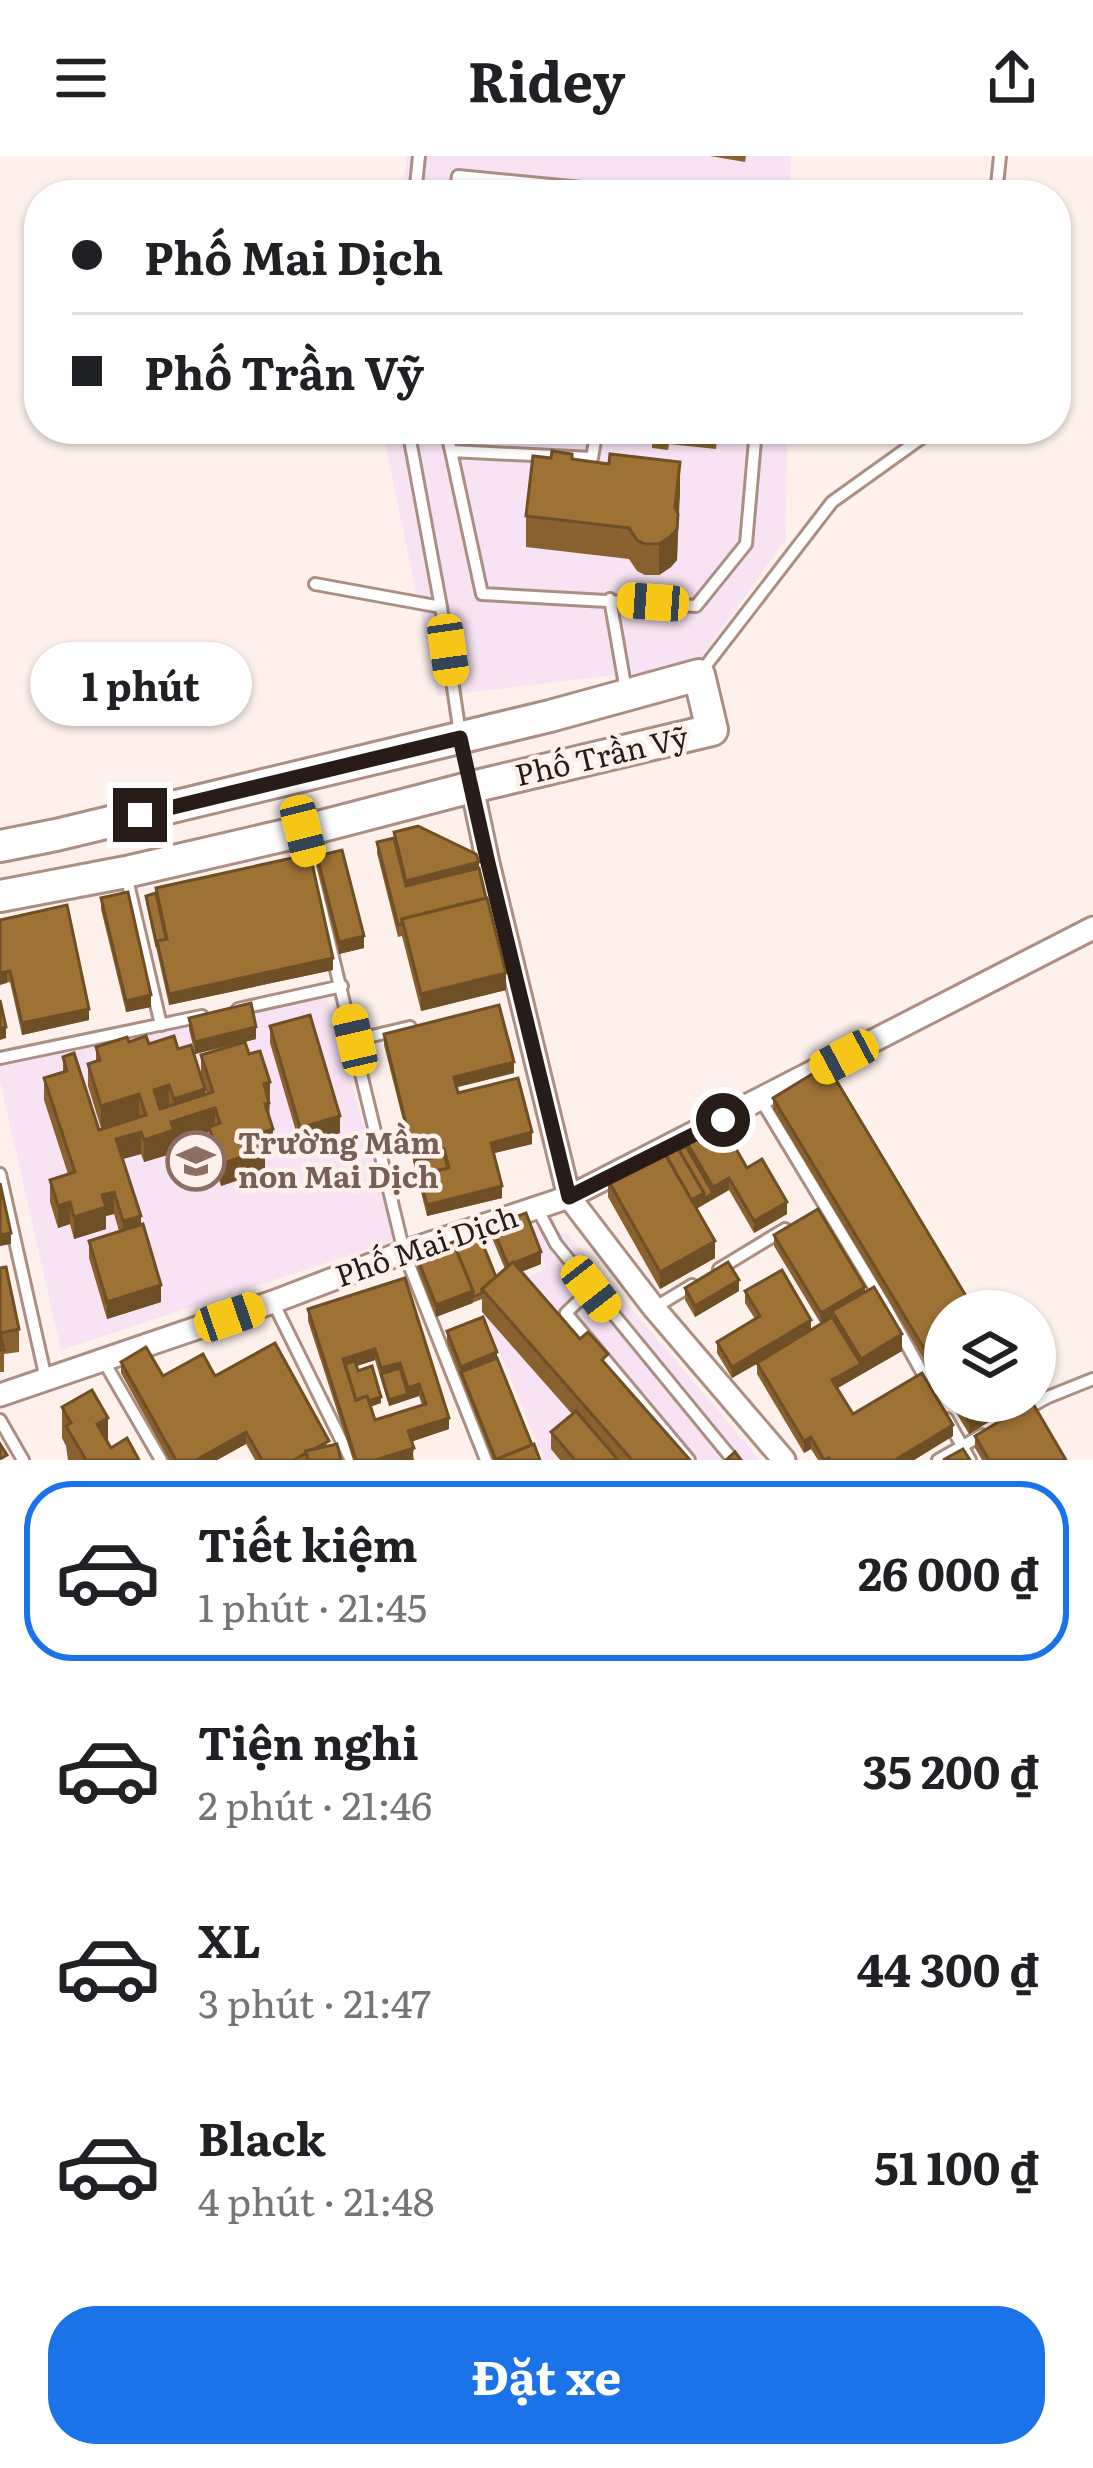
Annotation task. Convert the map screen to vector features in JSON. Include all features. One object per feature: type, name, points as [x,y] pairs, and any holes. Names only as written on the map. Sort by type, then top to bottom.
[{"type":"main road","name":"Phố Trần Vỹ","points":[[0,846],[460,738],[699,675],[712,730],[303,831],[0,896]]},
{"type":"main road","points":[[460,738],[472,787]]},
{"type":"street","points":[[472,787],[512,1005],[569,1197],[654,1308],[784,1460]]},
{"type":"street","name":"Phố Mai Dịch","points":[[0,1395],[569,1197],[1093,928]]},
{"type":"lane","points":[[457,180],[458,176],[499,180]]},
{"type":"lane","points":[[411,444],[442,607],[460,738]]},
{"type":"lane","points":[[449,444],[482,594],[696,606],[746,544],[755,444]]},
{"type":"lane","points":[[451,451],[592,458],[594,444]]},
{"type":"lane","points":[[699,675],[832,502],[913,444]]},
{"type":"lane","points":[[315,584],[442,607]]},
{"type":"lane","points":[[610,599],[626,693]]},
{"type":"lane","points":[[303,831],[404,1252],[486,1460]]},
{"type":"lane","points":[[126,872],[160,1025]]},
{"type":"lane","points":[[229,1011],[342,986]]},
{"type":"lane","points":[[0,1058],[206,1016]]},
{"type":"lane","points":[[355,1040],[418,1026]]},
{"type":"lane","points":[[761,1100],[884,1302],[970,1460]]},
{"type":"lane","points":[[0,1174],[46,1379]]},
{"type":"lane","points":[[654,1308],[824,1206]]},
{"type":"lane","points":[[537,1208],[556,1244],[733,1460]]},
{"type":"lane","points":[[0,1269],[20,1264]]},
{"type":"lane","points":[[591,1289],[566,1312],[688,1460]]},
{"type":"lane","points":[[273,1302],[350,1457]]},
{"type":"lane","points":[[103,1360],[161,1460]]},
{"type":"lane","points":[[1056,1393],[1093,1378]]},
{"type":"lane","points":[[0,1420],[23,1460]]},
{"type":"lane","points":[[938,1460],[997,1426]]},
{"type":"shaded area","points":[[407,156],[791,156],[790,180],[405,180]]},
{"type":"shaded area","points":[[385,444],[787,444],[786,539],[695,666],[438,696]]},
{"type":"shaded area","name":"Trường Mầm non Mai Dịch","points":[[325,990],[396,1240],[61,1350],[0,1081],[0,1062]]},
{"type":"shaded area","points":[[529,1226],[568,1234],[760,1460],[544,1460],[481,1307],[546,1268]]},
{"type":"building","points":[[552,451],[609,464],[610,454],[680,462],[677,529],[659,544],[645,544],[629,528],[526,516],[533,456],[551,458]]},
{"type":"building","points":[[418,826],[476,854],[479,862],[406,881],[394,832]]},
{"type":"building","points":[[394,838],[406,886],[479,868],[486,898],[402,919],[398,925],[377,842]]},
{"type":"building","points":[[342,850],[364,936],[339,942],[317,856]]},
{"type":"building","points":[[310,854],[333,958],[169,994],[157,941],[167,939],[156,888]]},
{"type":"building","points":[[128,892],[151,995],[126,1001],[101,898]]},
{"type":"building","points":[[156,893],[166,939],[157,941],[157,947],[146,896]]},
{"type":"building","points":[[487,898],[506,973],[421,994],[402,919]]},
{"type":"building","points":[[67,905],[89,1009],[22,1023],[10,971],[0,973],[0,920]]},
{"type":"building","points":[[251,1003],[256,1027],[195,1042],[189,1018]]},
{"type":"building","points":[[499,1005],[514,1062],[454,1077],[458,1093],[518,1078],[532,1132],[491,1143],[502,1186],[427,1205],[419,1175],[449,1168],[444,1149],[414,1156],[384,1034]]},
{"type":"building","points":[[310,1015],[340,1116],[300,1128],[270,1026]]},
{"type":"building","points":[[146,1036],[149,1044],[174,1036],[178,1049],[191,1045],[205,1089],[174,1099],[169,1085],[154,1090],[160,1109],[213,1092],[201,1055],[245,1042],[249,1054],[260,1051],[270,1082],[264,1084],[269,1103],[265,1104],[273,1129],[260,1133],[265,1149],[221,1164],[209,1127],[220,1123],[215,1108],[171,1122],[174,1130],[144,1140],[141,1132],[116,1139],[141,1216],[123,1221],[114,1192],[102,1195],[106,1207],[74,1217],[70,1202],[58,1206],[50,1180],[75,1172],[44,1078],[67,1071],[63,1057],[74,1053],[99,1130],[146,1115],[139,1094],[101,1106],[88,1064],[100,1060],[96,1047]]},
{"type":"building","points":[[827,1065],[962,1290],[924,1290],[924,1348],[773,1098]]},
{"type":"building","points":[[720,1121],[747,1168],[762,1159],[787,1202],[754,1221],[729,1178],[713,1187],[686,1141]]},
{"type":"building","points":[[677,1146],[704,1193],[691,1200],[665,1153]]},
{"type":"building","points":[[686,1146],[713,1193],[704,1199],[679,1150]]},
{"type":"building","points":[[662,1149],[715,1241],[660,1272],[608,1180]]},
{"type":"building","points":[[444,1155],[448,1168],[419,1175],[419,1180],[415,1162]]},
{"type":"building","points":[[0,1183],[11,1233],[0,1235]]},
{"type":"building","points":[[818,1209],[865,1287],[821,1313],[774,1235]]},
{"type":"building","points":[[526,1213],[541,1252],[508,1265],[492,1226]]},
{"type":"building","points":[[143,1224],[161,1285],[107,1302],[89,1241]]},
{"type":"building","points":[[480,1237],[496,1277],[473,1297],[455,1247]]},
{"type":"building","points":[[453,1242],[473,1291],[436,1305],[417,1257]]},
{"type":"building","points":[[513,1262],[580,1339],[588,1332],[608,1354],[602,1360],[690,1460],[632,1460],[482,1289]]},
{"type":"building","points":[[728,1262],[739,1280],[695,1306],[685,1288]]},
{"type":"building","points":[[6,1267],[19,1329],[0,1333],[0,1268]]},
{"type":"building","points":[[782,1270],[811,1320],[732,1367],[717,1342],[760,1316],[745,1291]]},
{"type":"building","points":[[405,1278],[449,1418],[408,1431],[414,1448],[376,1460],[356,1460],[308,1309]],"holes":[[[375,1349],[381,1368],[400,1363],[408,1388],[419,1384],[426,1404],[375,1420],[367,1396],[356,1400],[343,1359]]]},
{"type":"building","points":[[874,1287],[902,1334],[861,1359],[832,1311]]},
{"type":"building","points":[[483,1317],[497,1352],[461,1367],[447,1331]]},
{"type":"building","points":[[832,1317],[861,1364],[832,1380],[853,1414],[922,1373],[924,1422],[953,1425],[895,1460],[824,1460],[811,1437],[804,1441],[757,1363]]},
{"type":"building","points":[[275,1343],[329,1441],[294,1460],[262,1460],[246,1432],[196,1460],[176,1460],[121,1362],[146,1347],[163,1376],[203,1354],[215,1376]]},
{"type":"building","points":[[497,1358],[532,1445],[496,1460],[461,1372]]},
{"type":"building","points":[[355,1361],[358,1371],[372,1366],[381,1397],[356,1400],[345,1364]]},
{"type":"building","points":[[400,1368],[408,1394],[389,1400],[381,1374]]},
{"type":"building","points":[[92,1390],[108,1418],[97,1424],[111,1448],[127,1438],[139,1460],[86,1460],[66,1426],[71,1423],[62,1407]]},
{"type":"building","points":[[576,1411],[618,1460],[575,1460],[551,1432]]},
{"type":"building","points":[[998,1422],[1044,1422],[1066,1460],[989,1460],[975,1436]]},
{"type":"building","points":[[337,1444],[341,1460],[308,1460],[306,1451]]},
{"type":"building","points":[[534,1444],[540,1460],[497,1459]]},
{"type":"building","points":[[963,1449],[970,1460],[943,1460]]},
{"type":"place","name":"Trường Mầm non Mai Dịch","points":[[196,1161]]},
{"type":"route","points":[[140,815],[460,738],[569,1197],[723,1120]]}]
